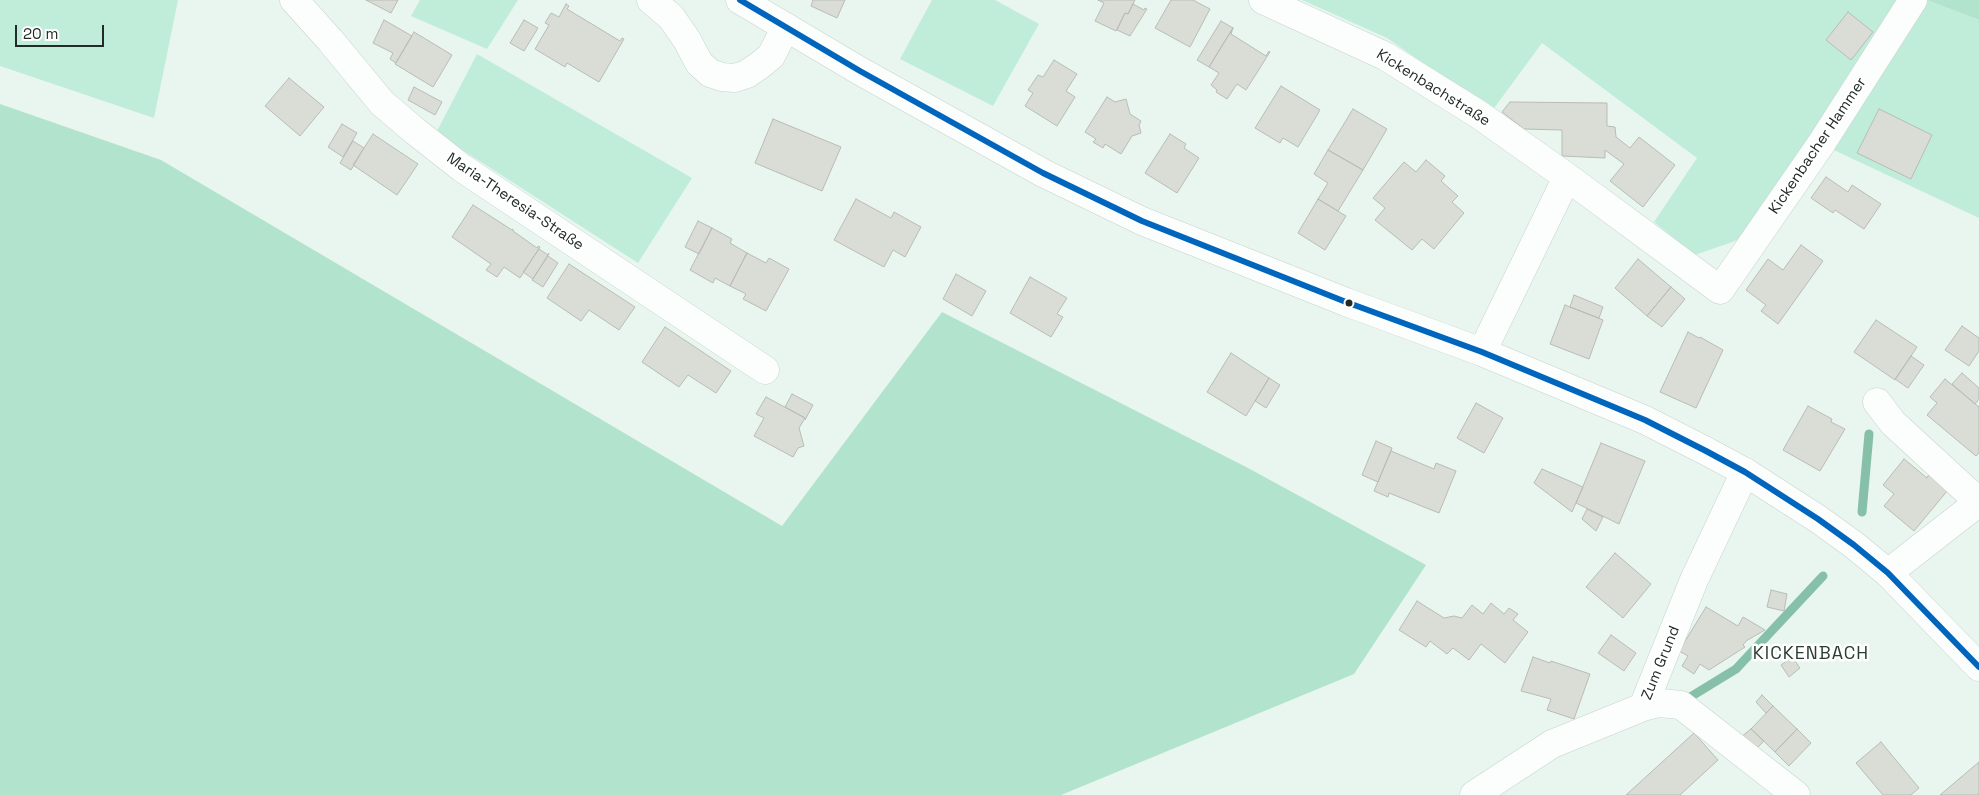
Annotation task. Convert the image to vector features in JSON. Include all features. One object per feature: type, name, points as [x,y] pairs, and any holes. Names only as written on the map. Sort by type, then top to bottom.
[{"type":"street","name":"Maria-Theresia-Straße","points":[[294,0],[382,103],[462,168],[765,370]]},
{"type":"street","points":[[651,0],[670,17],[687,40],[699,64],[710,73],[722,77],[735,78],[747,74],[760,66],[770,56],[786,27]]},
{"type":"street","points":[[740,0],[860,71],[1043,174],[1142,221],[1346,302],[1482,352],[1667,430],[1745,472],[1818,519],[1888,572],[1979,667]]},
{"type":"street","name":"Kickenbachstraße","points":[[1263,0],[1386,56],[1478,114],[1720,290]]},
{"type":"street","name":"Kickenbacher Hammer","points":[[1720,290],[1821,144],[1913,0]]},
{"type":"street","points":[[1482,352],[1567,177]]},
{"type":"street","points":[[1878,402],[1893,423],[1979,502],[1888,572]]},
{"type":"street","name":"Zum Grund","points":[[1474,795],[1552,744],[1643,708],[1694,580],[1745,472]]},
{"type":"street","points":[[1643,708],[1659,703],[1681,705],[1796,795]]},
{"type":"green space","points":[[0,0],[178,0],[154,118],[0,66]]},
{"type":"green space","points":[[420,0],[518,0],[487,49],[411,16]]},
{"type":"green space","points":[[932,0],[995,0],[1039,24],[993,106],[900,59]]},
{"type":"green space","points":[[1302,0],[1927,0],[1979,20],[1979,218],[1821,144],[1738,240],[1695,255],[1654,222],[1697,158],[1542,43],[1492,111],[1387,38]]},
{"type":"green space","points":[[1927,0],[1979,0],[1979,20]]},
{"type":"green space","points":[[477,54],[692,178],[638,263],[436,133]]},
{"type":"green space","points":[[0,104],[161,160],[782,526],[942,312],[1248,468],[1426,565],[1354,674],[1061,795],[0,795]]},
{"type":"building","points":[[366,0],[398,0],[391,13]]},
{"type":"building","points":[[813,0],[845,0],[837,18],[811,6]]},
{"type":"building","points":[[1098,0],[1135,0],[1128,14],[1125,13],[1116,31],[1095,21],[1104,3]]},
{"type":"building","points":[[1171,0],[1193,0],[1210,9],[1190,47],[1155,28]]},
{"type":"building","points":[[566,4],[569,6],[567,9],[620,41],[622,38],[624,39],[599,82],[567,63],[565,67],[535,49],[549,25],[545,23],[551,13],[559,17]]},
{"type":"building","points":[[1133,4],[1144,10],[1145,8],[1147,9],[1130,36],[1117,30],[1125,13],[1128,14]]},
{"type":"building","points":[[1848,12],[1873,32],[1851,60],[1826,40]]},
{"type":"building","points":[[384,20],[412,36],[396,63],[390,59],[393,53],[373,43]]},
{"type":"building","points":[[524,20],[538,28],[524,51],[510,43]]},
{"type":"building","points":[[1221,21],[1233,28],[1209,67],[1197,60]]},
{"type":"building","points":[[1233,28],[1231,34],[1266,56],[1270,52],[1246,90],[1237,84],[1227,99],[1216,92],[1217,90],[1211,85],[1219,73],[1209,67]]},
{"type":"building","points":[[414,32],[452,55],[433,87],[395,64]]},
{"type":"building","points":[[1054,60],[1077,74],[1066,91],[1075,97],[1057,126],[1025,106],[1033,93],[1028,90],[1038,75],[1043,77]]},
{"type":"building","points":[[289,78],[324,107],[300,136],[265,106]]},
{"type":"building","points":[[1281,86],[1320,110],[1298,147],[1283,138],[1280,143],[1255,128]]},
{"type":"building","points":[[414,87],[442,102],[435,115],[408,100]]},
{"type":"building","points":[[1107,97],[1115,102],[1126,99],[1130,114],[1141,121],[1139,125],[1141,133],[1132,136],[1121,154],[1105,144],[1103,148],[1093,142],[1096,139],[1085,132]]},
{"type":"building","points":[[1510,102],[1607,103],[1607,126],[1615,127],[1616,137],[1630,148],[1639,137],[1675,165],[1643,207],[1610,181],[1624,164],[1605,150],[1605,158],[1562,156],[1562,130],[1524,129],[1502,112]]},
{"type":"building","points":[[1353,109],[1387,129],[1363,170],[1328,150]]},
{"type":"building","points":[[1879,109],[1932,135],[1911,179],[1857,153]]},
{"type":"building","points":[[773,119],[841,147],[822,191],[755,163]]},
{"type":"building","points":[[342,124],[357,133],[343,157],[328,147]]},
{"type":"building","points":[[373,134],[418,164],[397,195],[353,165]]},
{"type":"building","points":[[1170,134],[1186,144],[1184,148],[1199,158],[1177,193],[1145,173]]},
{"type":"building","points":[[353,141],[364,148],[351,170],[340,163]]},
{"type":"building","points":[[1328,150],[1363,170],[1338,211],[1318,199],[1328,183],[1314,174]]},
{"type":"building","points":[[1426,160],[1445,176],[1441,181],[1458,196],[1452,202],[1464,213],[1434,249],[1422,239],[1412,250],[1375,220],[1385,208],[1373,198],[1404,162],[1416,172]]},
{"type":"building","points":[[1826,177],[1848,192],[1852,185],[1881,204],[1864,229],[1835,210],[1833,213],[1811,198]]},
{"type":"building","points":[[856,199],[891,218],[894,212],[921,227],[905,257],[893,250],[884,267],[834,240]]},
{"type":"building","points":[[1318,199],[1346,216],[1325,250],[1298,233]]},
{"type":"building","points":[[473,205],[513,229],[513,231],[537,248],[538,246],[540,247],[520,278],[504,267],[497,277],[486,270],[491,264],[452,237]]},
{"type":"building","points":[[698,221],[712,228],[699,254],[685,247]]},
{"type":"building","points":[[712,228],[732,239],[730,243],[747,253],[730,286],[715,278],[713,283],[690,270]]},
{"type":"building","points":[[1801,245],[1823,261],[1778,324],[1761,311],[1766,305],[1746,290],[1768,259],[1783,270]]},
{"type":"building","points":[[539,249],[548,255],[533,279],[523,272]]},
{"type":"building","points":[[747,253],[766,263],[769,258],[789,269],[766,311],[743,299],[746,294],[730,286]]},
{"type":"building","points":[[548,256],[558,263],[543,287],[532,280]]},
{"type":"building","points":[[1638,259],[1671,287],[1647,316],[1615,288]]},
{"type":"building","points":[[569,264],[635,307],[619,330],[589,310],[581,321],[547,298]]},
{"type":"building","points":[[956,274],[986,291],[972,316],[943,299]]},
{"type":"building","points":[[1030,277],[1067,298],[1057,314],[1063,317],[1051,337],[1010,313]]},
{"type":"building","points":[[1671,287],[1685,299],[1662,327],[1647,316]]},
{"type":"building","points":[[1574,295],[1603,307],[1599,318],[1570,307]]},
{"type":"building","points":[[1565,305],[1603,320],[1589,359],[1550,344]]},
{"type":"building","points":[[1876,320],[1917,347],[1895,380],[1854,352]]},
{"type":"building","points":[[1962,326],[1979,338],[1979,351],[1969,366],[1945,350]]},
{"type":"building","points":[[665,327],[731,371],[716,393],[688,375],[679,387],[642,362]]},
{"type":"building","points":[[1688,332],[1723,350],[1696,408],[1660,392]]},
{"type":"building","points":[[1231,353],[1269,378],[1246,416],[1207,392]]},
{"type":"building","points":[[1911,356],[1924,365],[1908,388],[1895,379]]},
{"type":"building","points":[[1962,373],[1979,388],[1979,399],[1975,404],[1952,384]]},
{"type":"building","points":[[1269,378],[1280,385],[1266,408],[1255,401]]},
{"type":"building","points":[[1945,379],[1979,407],[1979,453],[1976,456],[1927,415],[1937,403],[1930,397]]},
{"type":"building","points":[[792,394],[813,405],[805,420],[805,418],[785,407]]},
{"type":"building","points":[[766,397],[805,418],[799,428],[804,446],[798,448],[793,457],[754,436],[764,418],[756,414]]},
{"type":"building","points":[[1476,403],[1503,418],[1484,453],[1457,438]]},
{"type":"building","points":[[1808,406],[1832,419],[1831,422],[1845,429],[1820,471],[1783,450]]},
{"type":"building","points":[[1376,441],[1392,448],[1378,482],[1362,475]]},
{"type":"building","points":[[1601,443],[1645,461],[1619,524],[1576,503]]},
{"type":"building","points":[[1391,451],[1434,469],[1436,463],[1456,471],[1439,513],[1389,493],[1388,497],[1374,491]]},
{"type":"building","points":[[1904,459],[1927,478],[1929,474],[1948,490],[1914,531],[1884,506],[1894,494],[1883,485]]},
{"type":"building","points":[[1542,469],[1583,487],[1572,512],[1534,483]]},
{"type":"building","points":[[1587,509],[1603,517],[1596,531],[1582,519]]},
{"type":"building","points":[[1615,553],[1651,584],[1623,618],[1586,587]]},
{"type":"building","points":[[1771,590],[1787,594],[1784,611],[1767,607]]},
{"type":"building","points":[[1417,601],[1444,618],[1454,616],[1462,618],[1472,605],[1483,614],[1491,603],[1504,614],[1509,608],[1518,614],[1513,620],[1528,632],[1505,663],[1481,644],[1469,660],[1453,648],[1447,654],[1430,641],[1426,647],[1399,630]]},
{"type":"building","points":[[1706,607],[1738,626],[1743,617],[1765,630],[1746,641],[1743,645],[1745,647],[1709,670],[1700,664],[1694,674],[1682,666],[1688,656],[1679,651]]},
{"type":"building","points":[[1611,635],[1636,653],[1624,671],[1598,653]]},
{"type":"building","points":[[1533,657],[1590,674],[1574,719],[1547,710],[1551,699],[1521,691]]},
{"type":"building","points":[[1792,657],[1800,668],[1789,677],[1781,665]]},
{"type":"building","points":[[1762,695],[1773,706],[1766,713],[1756,702]]},
{"type":"building","points":[[1773,706],[1797,729],[1775,752],[1751,729]]},
{"type":"building","points":[[1751,729],[1764,741],[1755,750],[1741,737]]},
{"type":"building","points":[[1797,729],[1811,743],[1789,766],[1775,752]]},
{"type":"building","points":[[1694,733],[1718,760],[1680,795],[1626,795]]},
{"type":"building","points":[[1881,742],[1919,788],[1911,795],[1883,795],[1856,763]]},
{"type":"building","points":[[1979,762],[1979,795],[1940,795]]},
{"type":"waterway","name":"KICKENBACH","points":[[1862,512],[1869,434]]},
{"type":"waterway","name":"KICKENBACH","points":[[1687,699],[1736,669],[1823,576]]},
{"type":"transit line","points":[[740,0],[860,71],[1043,173],[1142,221],[1346,302],[1482,352],[1645,420],[1706,451],[1745,472],[1818,519],[1854,545],[1888,573],[1979,667]]},
{"type":"district","name":"KICKENBACH","points":[[1811,654]]}]
